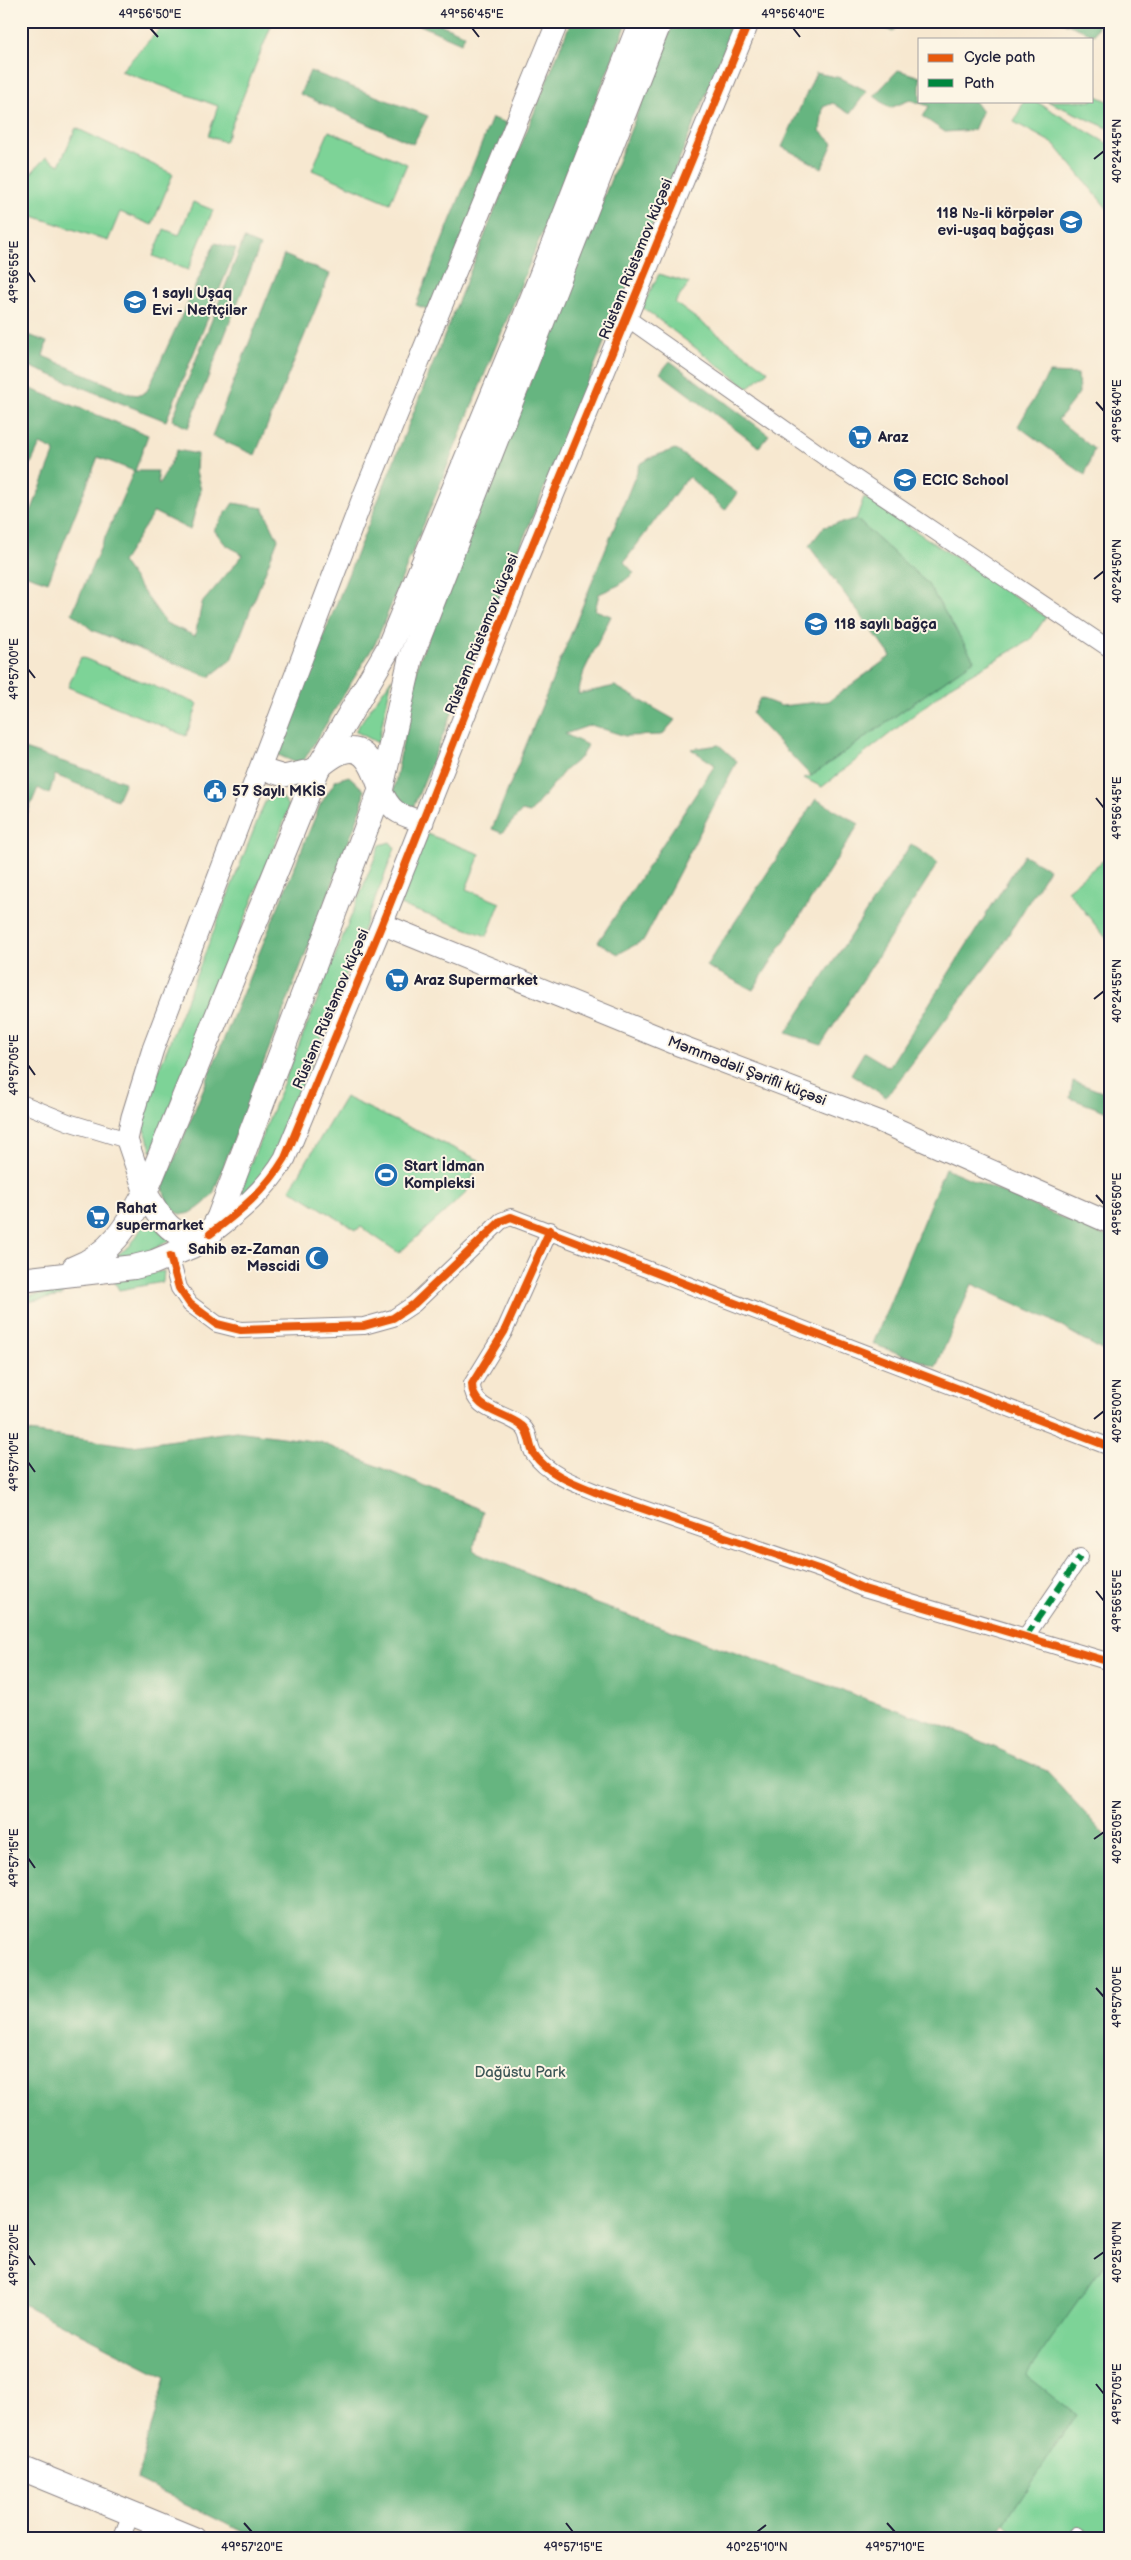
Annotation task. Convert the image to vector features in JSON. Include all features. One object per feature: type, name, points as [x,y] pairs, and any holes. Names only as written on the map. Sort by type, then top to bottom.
[{"type":"main road","points":[[21,1280],[59,1274],[91,1261],[114,1242],[128,1224],[145,1193],[318,768],[388,649],[523,322],[640,21]]},
{"type":"main road","name":"Rüstəm Rüstəmov küçəsi","points":[[59,1274],[134,1267],[162,1259],[210,1234],[228,1196],[381,789],[411,657],[660,21]]},
{"type":"main road","points":[[318,768],[342,750],[356,749],[373,764],[381,789]]},
{"type":"main road","points":[[145,1193],[173,1229],[184,1236],[193,1238],[210,1234]]},
{"type":"main road","points":[[21,2468],[194,2539]]},
{"type":"street","points":[[145,1193],[127,1140],[132,1117],[153,1049],[261,770],[364,494],[558,21]]},
{"type":"street","name":"Rüstəm Rüstəmov küçəsi","points":[[210,1234],[248,1204],[276,1172],[382,924],[518,580],[749,21]]},
{"type":"street","points":[[627,318],[830,461],[1110,649]]},
{"type":"street","points":[[261,770],[284,776],[318,768]]},
{"type":"street","points":[[381,789],[387,803],[394,812],[423,822]]},
{"type":"street","name":"Məmmədəli Şərifli küçəsi","points":[[382,924],[681,1046],[881,1122],[1110,1223]]},
{"type":"street","points":[[21,1103],[68,1122],[127,1140]]},
{"type":"street","points":[[162,1259],[190,1304],[217,1324],[241,1330],[364,1326],[393,1318],[414,1304],[501,1221],[511,1216],[1110,1447]]},
{"type":"street","points":[[550,1230],[504,1332],[472,1384],[472,1394],[478,1403],[521,1426],[527,1432],[532,1451],[540,1461],[567,1480],[603,1495],[824,1571],[864,1588],[1110,1662]]},
{"type":"street","points":[[1026,1636],[1080,1557]]},
{"type":"street","points":[[121,2539],[131,2514]]},
{"type":"green space","points":[[167,21],[273,21],[225,142],[208,136],[218,106],[121,71]]},
{"type":"green space","points":[[411,21],[433,21],[465,35],[461,43]]},
{"type":"green space","points":[[571,21],[628,21],[376,642],[301,765],[276,754]]},
{"type":"green space","points":[[674,21],[736,21],[413,808],[392,799],[418,663]]},
{"type":"green space","points":[[869,21],[898,21],[893,32]]},
{"type":"green space","points":[[1060,21],[1100,21],[1094,35]]},
{"type":"green space","points":[[898,70],[918,76],[918,102],[975,102],[982,112],[974,130],[945,132],[923,117],[929,106],[910,100],[890,108],[874,96]]},
{"type":"green space","points":[[310,71],[428,116],[413,144],[300,94]]},
{"type":"green space","points":[[816,73],[841,78],[867,91],[850,114],[833,103],[823,107],[820,131],[833,143],[822,168],[782,147]]},
{"type":"green space","points":[[1094,95],[1110,102],[1110,129],[1049,102],[1094,102]]},
{"type":"green space","points":[[1024,102],[1037,102],[1110,145],[1110,212],[1054,144],[1014,122]]},
{"type":"green space","points":[[492,118],[510,124],[432,311],[416,305]]},
{"type":"green space","points":[[76,128],[173,174],[152,225],[120,212],[108,241],[21,212],[21,184],[46,157],[59,165]]},
{"type":"green space","points":[[329,131],[407,164],[390,203],[312,170]]},
{"type":"green space","points":[[193,202],[213,210],[188,270],[153,256],[164,229],[179,235]]},
{"type":"green space","points":[[244,239],[260,246],[188,428],[172,420]]},
{"type":"green space","points":[[215,243],[236,249],[166,421],[21,363],[21,332],[47,342],[43,356],[130,394],[140,395],[147,391]]},
{"type":"green space","points":[[284,255],[330,274],[255,455],[212,436]]},
{"type":"green space","points":[[659,274],[689,283],[675,303],[768,371],[748,388],[642,307]]},
{"type":"green space","points":[[21,308],[29,311],[21,332]]},
{"type":"green space","points":[[670,361],[769,435],[759,447],[660,373]]},
{"type":"green space","points":[[1049,373],[1078,374],[1079,393],[1058,420],[1094,449],[1085,475],[1018,426]]},
{"type":"green space","points":[[21,385],[148,435],[135,471],[157,471],[159,485],[177,450],[197,454],[196,471],[201,490],[190,530],[154,512],[122,562],[166,623],[195,636],[202,603],[243,555],[225,544],[214,530],[233,503],[263,508],[278,539],[231,660],[209,677],[92,630],[72,613],[134,471],[98,457],[48,582],[21,573],[21,537],[55,451],[40,444],[21,485]]},
{"type":"green space","points":[[675,449],[737,493],[725,510],[689,477],[679,488],[624,562],[634,573],[619,585],[599,594],[595,610],[611,616],[584,671],[578,694],[615,686],[675,720],[662,735],[625,736],[591,725],[565,734],[587,745],[581,757],[565,770],[530,813],[522,811],[502,833],[492,829],[640,464],[652,457]]},
{"type":"green space","points":[[864,497],[1046,617],[1030,640],[953,684],[822,787],[804,778],[811,776],[974,660],[927,583],[856,519]]},
{"type":"green space","points":[[856,519],[927,583],[974,660],[811,776],[752,714],[760,698],[781,706],[829,701],[891,656],[809,546],[824,527]]},
{"type":"green space","points":[[81,657],[198,704],[186,736],[68,687]]},
{"type":"green space","points":[[392,678],[378,743],[355,731]]},
{"type":"green space","points":[[719,745],[737,761],[644,940],[618,954],[598,942],[715,765],[691,749]]},
{"type":"green space","points":[[21,748],[125,782],[117,800],[55,775],[49,794],[38,788],[21,828]]},
{"type":"green space","points":[[349,776],[364,790],[362,807],[213,1194],[198,1209],[190,1213],[177,1213],[171,1208],[166,1199],[163,1187],[320,805],[336,780]]},
{"type":"green space","points":[[275,795],[283,798],[288,806],[287,814],[152,1152],[143,1124],[146,1102],[262,809],[266,800]]},
{"type":"green space","points":[[816,799],[859,824],[753,990],[706,966]]},
{"type":"green space","points":[[427,834],[480,854],[466,889],[500,903],[487,936],[400,905]]},
{"type":"green space","points":[[390,842],[395,848],[269,1173],[236,1200],[380,845]]},
{"type":"green space","points":[[911,844],[938,863],[821,1045],[786,1033]]},
{"type":"green space","points":[[1024,855],[1049,869],[999,950],[886,1097],[851,1074],[864,1052],[889,1067]]},
{"type":"green space","points":[[1110,855],[1110,943],[1067,890]]},
{"type":"green space","points":[[1073,1081],[1110,1095],[1110,1113],[1070,1098]]},
{"type":"green space","name":"Start İdman Kompleksi","points":[[345,1097],[479,1160],[466,1193],[399,1253],[361,1227],[356,1230],[290,1189]]},
{"type":"green space","points":[[945,1168],[1110,1238],[1110,1355],[1045,1317],[972,1284],[936,1367],[873,1344]]},
{"type":"green space","points":[[147,1220],[170,1240],[147,1253],[105,1263],[130,1246]]},
{"type":"green space","points":[[164,1271],[163,1282],[119,1290],[113,1279]]},
{"type":"green space","points":[[64,1291],[61,1296],[21,1303],[21,1297]]},
{"type":"green space","name":"Dağüstu Park","points":[[21,1431],[133,1446],[236,1431],[320,1442],[483,1511],[473,1550],[596,1604],[963,1733],[1047,1771],[1110,1841],[1110,2256],[1026,2375],[1076,2414],[994,2539],[257,2539],[137,2480],[165,2377],[23,2304],[21,2308]]},
{"type":"green space","points":[[1110,2256],[1110,2539],[1081,2539],[1071,2531],[1065,2539],[1024,2539],[1004,2523],[1075,2414],[1025,2375]]},
{"type":"marked path","points":[[1026,1636],[1080,1557]]},
{"type":"cycle path","points":[[210,1234],[261,1190],[278,1170],[285,1158],[382,924],[518,580],[749,21]]},
{"type":"cycle path","points":[[170,1256],[179,1288],[190,1304],[217,1324],[241,1330],[364,1326],[393,1318],[414,1304],[501,1221],[511,1217],[1110,1447]]},
{"type":"cycle path","points":[[550,1230],[504,1332],[472,1384],[473,1393],[477,1400],[491,1410],[515,1421],[525,1429],[534,1454],[540,1462],[565,1479],[603,1495],[824,1571],[864,1589],[1110,1662]]},
{"type":"place","name":"118 №-li körpələr evi-uşaq bağçası","points":[[1071,222]]},
{"type":"place","name":"1 saylı Uşaq Evi - Neftçilər","points":[[135,302]]},
{"type":"place","name":"Araz","points":[[860,437]]},
{"type":"place","name":"ECIC School","points":[[905,480]]},
{"type":"place","name":"118 saylı bağça","points":[[816,624]]},
{"type":"place","name":"57 Saylı MKİS","points":[[215,791]]},
{"type":"place","name":"Araz Supermarket","points":[[397,980]]},
{"type":"place","name":"Start İdman Kompleksi","points":[[386,1175]]},
{"type":"place","name":"Rahat supermarket","points":[[98,1217]]},
{"type":"place","name":"Sahib əz-Zaman Məscidi","points":[[317,1258]]}]
